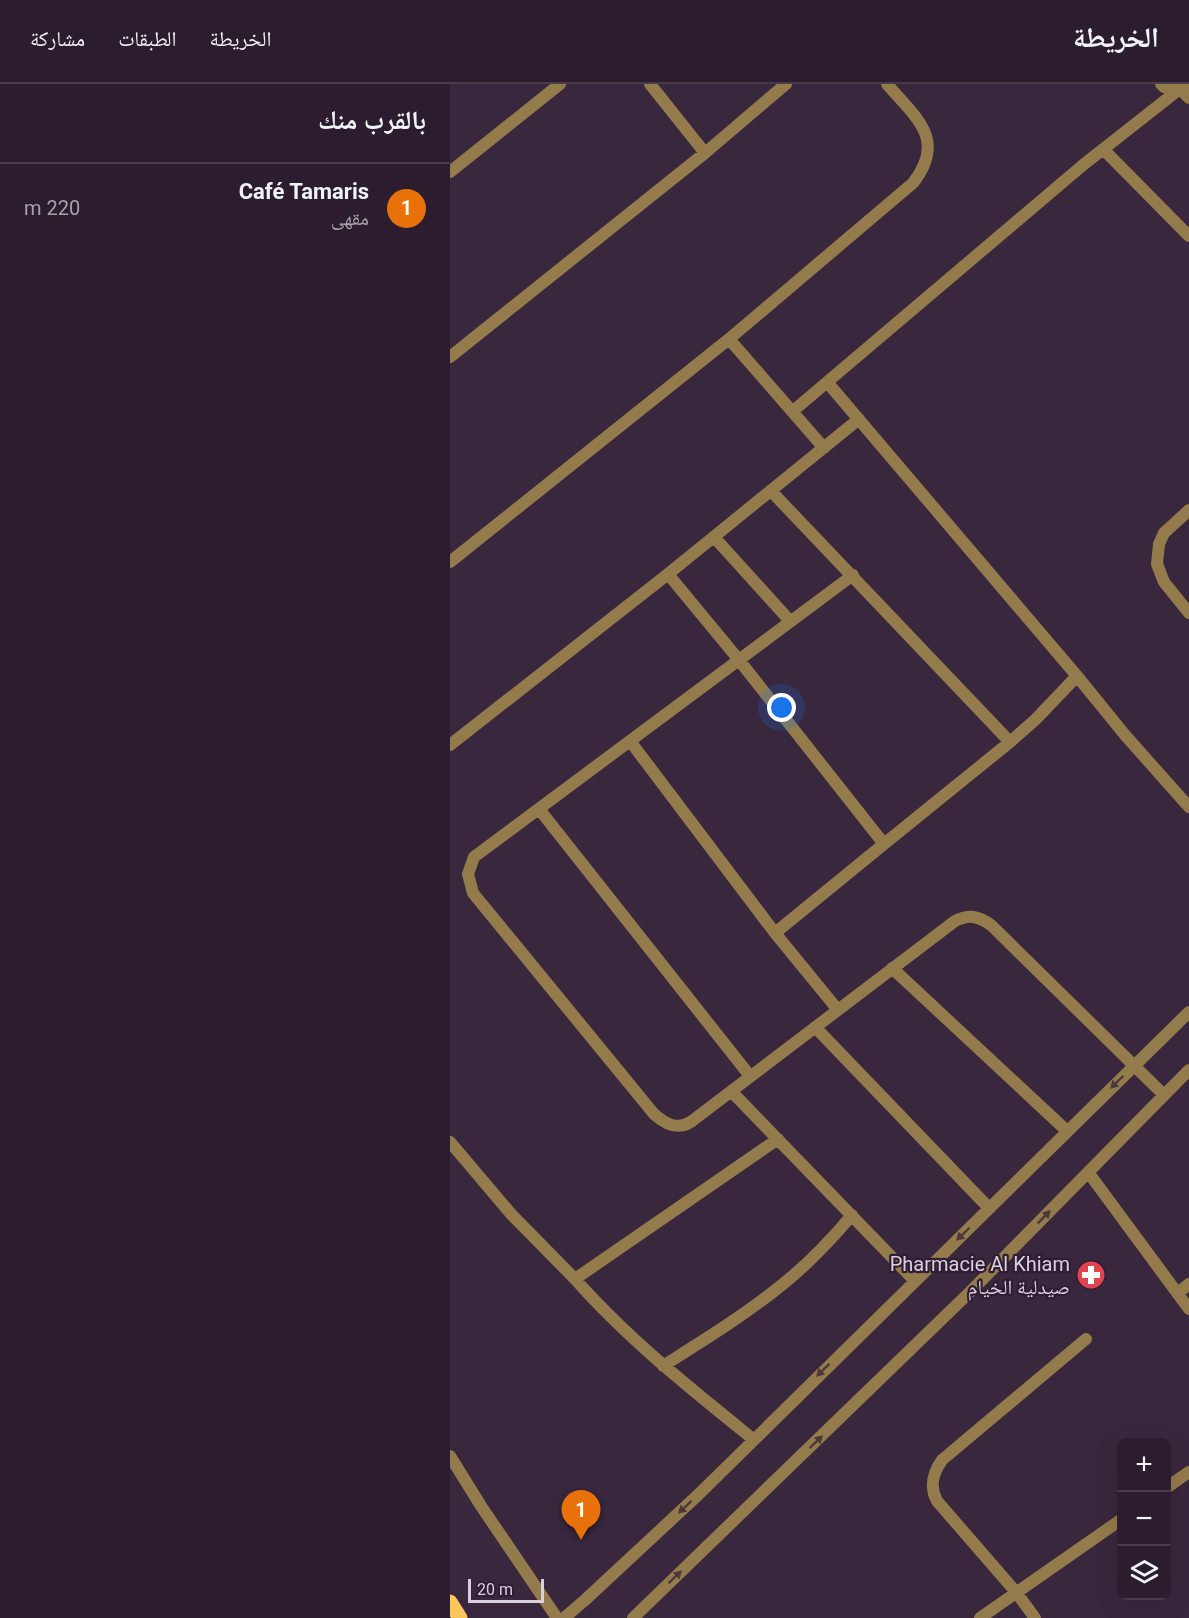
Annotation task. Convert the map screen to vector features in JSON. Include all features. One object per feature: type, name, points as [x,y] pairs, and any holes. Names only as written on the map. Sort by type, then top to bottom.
[{"type":"main road","points":[[450,1602],[460,1618]]},
{"type":"street","points":[[450,172],[560,84]]},
{"type":"street","points":[[650,84],[705,153]]},
{"type":"street","points":[[450,357],[705,153],[786,84]]},
{"type":"street","points":[[450,562],[729,339],[913,183],[923,170],[929,141],[923,127],[887,84]]},
{"type":"street","points":[[1161,84],[1164,87],[1185,90]]},
{"type":"street","points":[[793,411],[1103,149],[1185,90]]},
{"type":"street","points":[[1103,149],[1189,236]]},
{"type":"street","points":[[729,339],[824,447]]},
{"type":"street","points":[[827,381],[1125,735],[1189,807]]},
{"type":"street","points":[[450,746],[859,419]]},
{"type":"street","points":[[771,490],[1010,742]]},
{"type":"street","points":[[1189,510],[1164,533],[1159,544],[1157,564],[1164,582],[1189,613]]},
{"type":"street","points":[[714,537],[790,621]]},
{"type":"street","points":[[668,574],[884,844]]},
{"type":"street","points":[[853,575],[474,857],[468,874],[473,893],[660,1120],[669,1124],[685,1126],[964,916],[975,916],[991,925],[1164,1095]]},
{"type":"street","points":[[776,933],[1010,742],[1036,719],[1077,676]]},
{"type":"street","points":[[630,741],[776,933],[838,1010]]},
{"type":"street","points":[[539,809],[750,1076]]},
{"type":"street","points":[[892,968],[1067,1131]]},
{"type":"street","points":[[564,1618],[690,1502],[1189,1012]]},
{"type":"street","points":[[815,1027],[989,1208]]},
{"type":"street","points":[[633,1618],[963,1299],[1189,1070]]},
{"type":"street","points":[[731,1091],[915,1281]]},
{"type":"street","points":[[575,1279],[778,1139]]},
{"type":"street","points":[[450,1142],[512,1215],[597,1303],[663,1366],[753,1439]]},
{"type":"street","points":[[1088,1172],[1189,1309]]},
{"type":"street","points":[[663,1366],[740,1317],[784,1283],[828,1242],[852,1215]]},
{"type":"street","points":[[1178,1293],[1189,1284]]},
{"type":"street","points":[[1035,1618],[1016,1592],[937,1501],[932,1486],[942,1460],[1086,1339]]},
{"type":"street","points":[[450,1456],[557,1618]]},
{"type":"street","points":[[1171,1485],[1189,1472]]},
{"type":"street","points":[[980,1618],[1117,1522]]},
{"type":"place","name":"Pharmacie Al Khiam صيدلية الخيام","points":[[1091,1275]]},
{"type":"place","name":"Café Tamaris","points":[[581,1540]]}]
